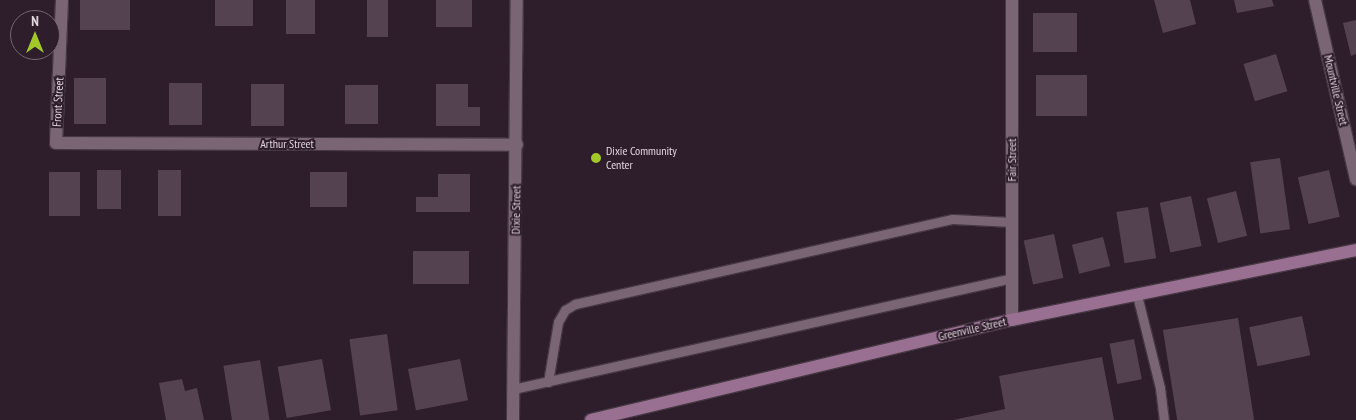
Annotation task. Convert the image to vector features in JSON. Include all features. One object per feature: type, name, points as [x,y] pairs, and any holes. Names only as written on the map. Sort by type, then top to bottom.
[{"type":"street","name":"Front Street","points":[[56,144],[62,0]]},
{"type":"street","name":"Dixie Street","points":[[512,420],[518,145],[516,0]]},
{"type":"street","name":"Fair Street","points":[[1012,0],[1012,320]]},
{"type":"street","name":"Mountville Street","points":[[1315,0],[1356,179]]},
{"type":"street","name":"Arthur Street","points":[[56,144],[518,145]]},
{"type":"street","name":"Greenville Street","points":[[591,420],[1012,320],[1356,250]]},
{"type":"lane","points":[[548,382],[558,322],[565,310],[575,304],[953,219],[1012,222]]},
{"type":"lane","points":[[513,389],[1012,278]]},
{"type":"lane","points":[[1137,295],[1160,388],[1164,420]]},
{"type":"building","points":[[80,0],[130,0],[130,30],[80,30]]},
{"type":"building","points":[[215,0],[253,0],[253,26],[215,26]]},
{"type":"building","points":[[286,0],[315,0],[315,34],[286,34]]},
{"type":"building","points":[[367,0],[388,0],[388,37],[367,37]]},
{"type":"building","points":[[436,0],[472,0],[472,27],[436,27]]},
{"type":"building","points":[[1154,0],[1190,0],[1196,24],[1163,33]]},
{"type":"building","points":[[1234,0],[1272,0],[1274,6],[1237,13]]},
{"type":"building","points":[[1033,13],[1077,13],[1077,52],[1033,52]]},
{"type":"building","points":[[1356,20],[1356,54],[1351,56],[1343,23]]},
{"type":"building","points":[[1276,54],[1287,91],[1255,101],[1243,64]]},
{"type":"building","points":[[1036,75],[1087,75],[1087,116],[1036,116]]},
{"type":"building","points":[[74,78],[106,78],[106,124],[74,124]]},
{"type":"building","points":[[169,83],[202,83],[202,125],[169,125]]},
{"type":"building","points":[[251,84],[284,84],[284,126],[251,126]]},
{"type":"building","points":[[436,84],[468,84],[468,107],[480,107],[480,126],[436,126]]},
{"type":"building","points":[[345,85],[378,85],[378,124],[345,124]]},
{"type":"building","points":[[1280,158],[1290,229],[1260,233],[1250,162]]},
{"type":"building","points":[[97,170],[121,170],[121,209],[97,209]]},
{"type":"building","points":[[158,170],[181,170],[181,216],[158,216]]},
{"type":"building","points":[[1329,170],[1340,217],[1309,224],[1298,177]]},
{"type":"building","points":[[49,172],[80,172],[80,216],[49,216]]},
{"type":"building","points":[[310,172],[347,172],[347,207],[310,207]]},
{"type":"building","points":[[438,174],[470,174],[470,212],[416,212],[416,197],[438,197]]},
{"type":"building","points":[[1236,191],[1247,236],[1218,243],[1207,198]]},
{"type":"building","points":[[1191,196],[1202,246],[1170,253],[1160,203]]},
{"type":"building","points":[[1148,207],[1156,258],[1125,263],[1116,212]]},
{"type":"building","points":[[1054,234],[1063,278],[1033,284],[1024,240]]},
{"type":"building","points":[[1103,237],[1110,266],[1079,274],[1072,245]]},
{"type":"building","points":[[413,251],[469,251],[469,284],[413,284]]},
{"type":"building","points":[[1302,316],[1310,355],[1257,366],[1249,327]]},
{"type":"building","points":[[1238,318],[1254,420],[1177,420],[1163,330]]},
{"type":"building","points":[[387,334],[398,410],[360,416],[349,339]]},
{"type":"building","points":[[1134,339],[1142,379],[1117,384],[1109,344]]},
{"type":"building","points":[[1102,357],[1114,420],[953,420],[1005,409],[999,376]]},
{"type":"building","points":[[322,359],[331,410],[287,418],[278,367]]},
{"type":"building","points":[[460,359],[468,400],[416,410],[408,369]]},
{"type":"building","points":[[260,360],[270,420],[232,420],[223,366]]},
{"type":"building","points":[[182,379],[185,391],[197,388],[204,420],[166,420],[159,383]]},
{"type":"place","name":"Dixie Community Center","points":[[596,158]]}]
